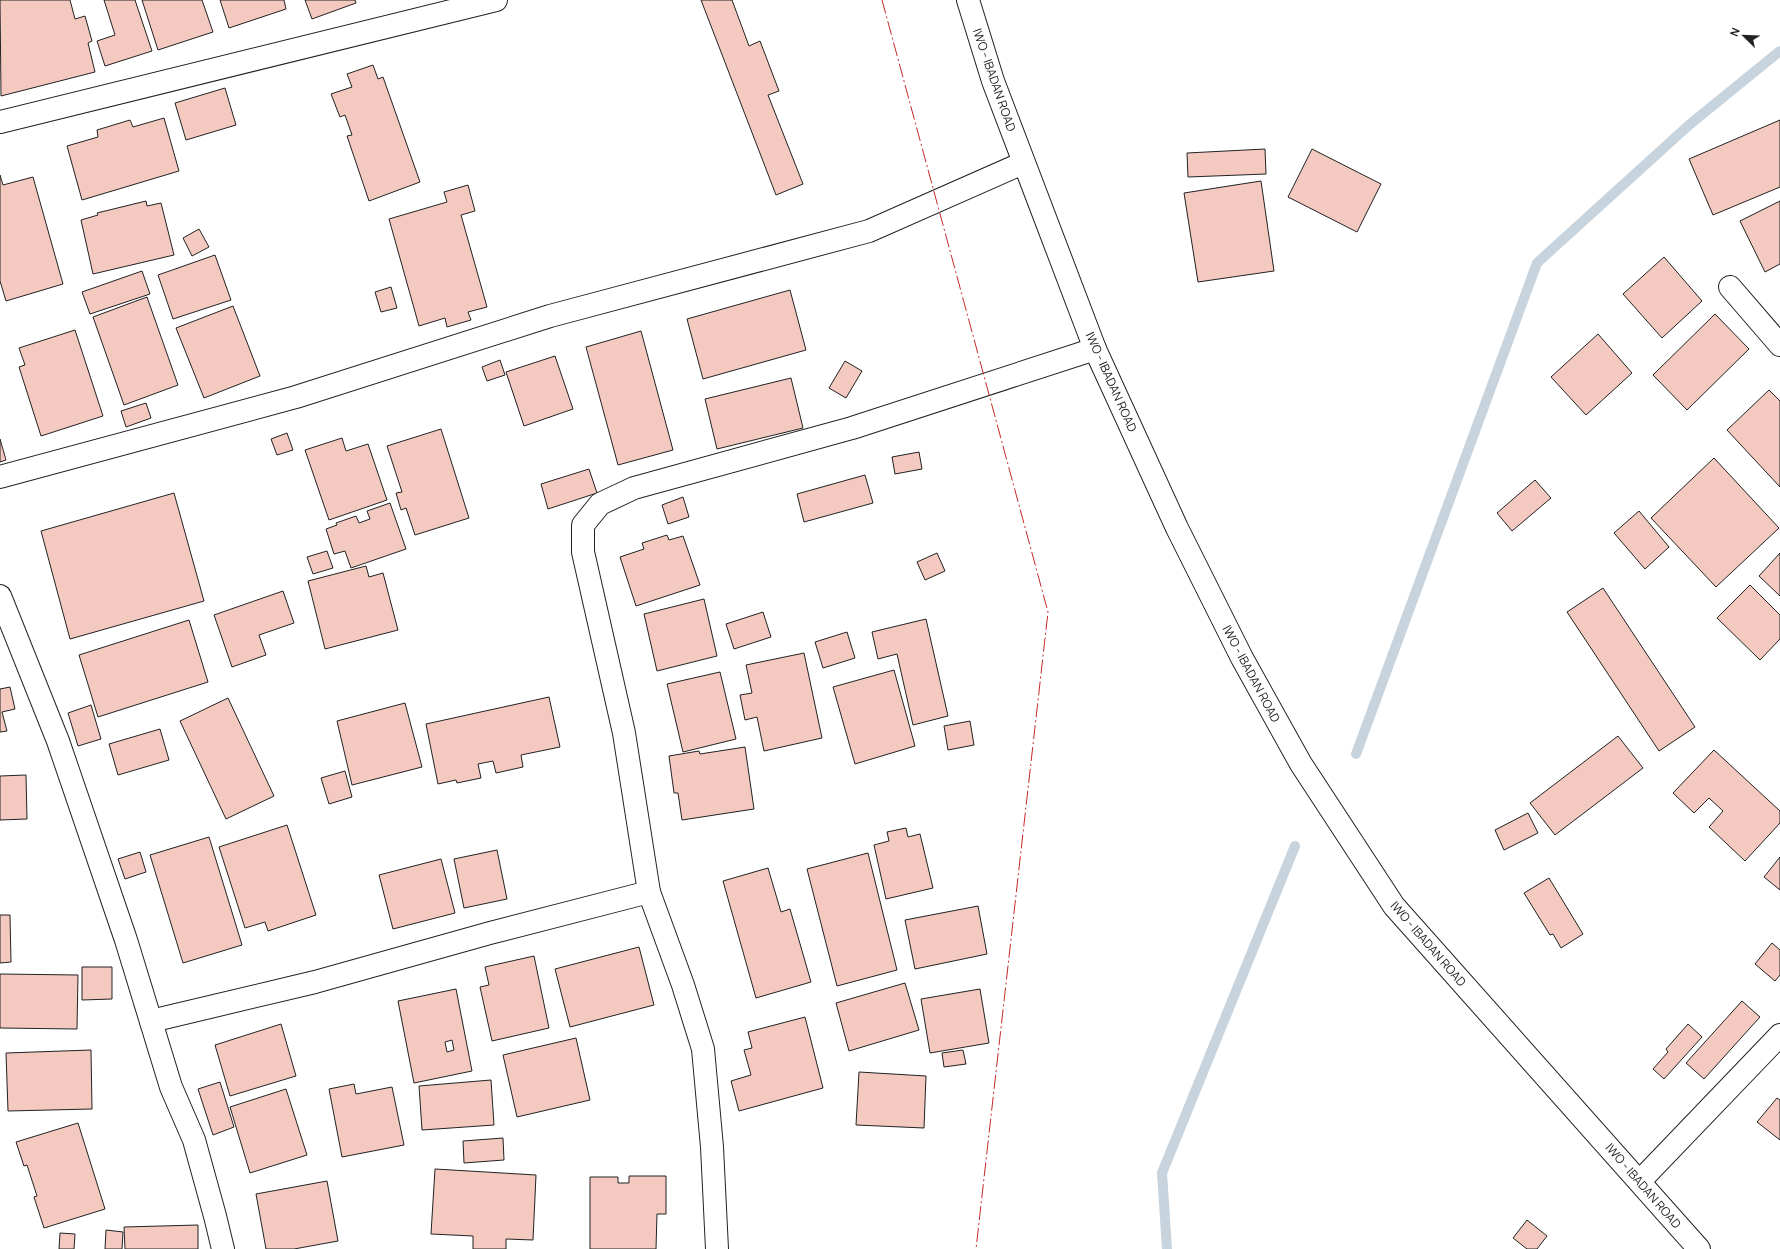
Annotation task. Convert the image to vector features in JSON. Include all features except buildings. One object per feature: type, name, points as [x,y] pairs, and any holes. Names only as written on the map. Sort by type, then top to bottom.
[{"type":"street","points":[[0,122],[496,0]]},
{"type":"street","name":"IWO - IBADAN ROAD","points":[[968,0],[993,81],[1095,349],[1177,528],[1242,658],[1301,764],[1394,906],[1699,1249]]},
{"type":"street","points":[[0,477],[296,397],[550,316],[869,231],[1023,163]]},
{"type":"street","points":[[1730,287],[1780,345]]},
{"type":"street","points":[[717,1249],[712,1147],[703,1049],[683,985],[649,892],[624,733],[583,552],[583,525],[600,504],[634,488],[852,428],[1095,349]]},
{"type":"street","points":[[0,596],[58,741],[126,940],[171,1086],[194,1140],[223,1249]]},
{"type":"street","points":[[151,1021],[315,982],[490,933],[649,892]]},
{"type":"street","points":[[1640,1181],[1780,1034]]},
{"type":"waterway","points":[[1356,754],[1537,263],[1689,125],[1780,51]]},
{"type":"waterway","points":[[1167,1249],[1162,1173],[1295,846]]},
{"type":"power","points":[[882,0],[1048,612],[976,1249]]}]
